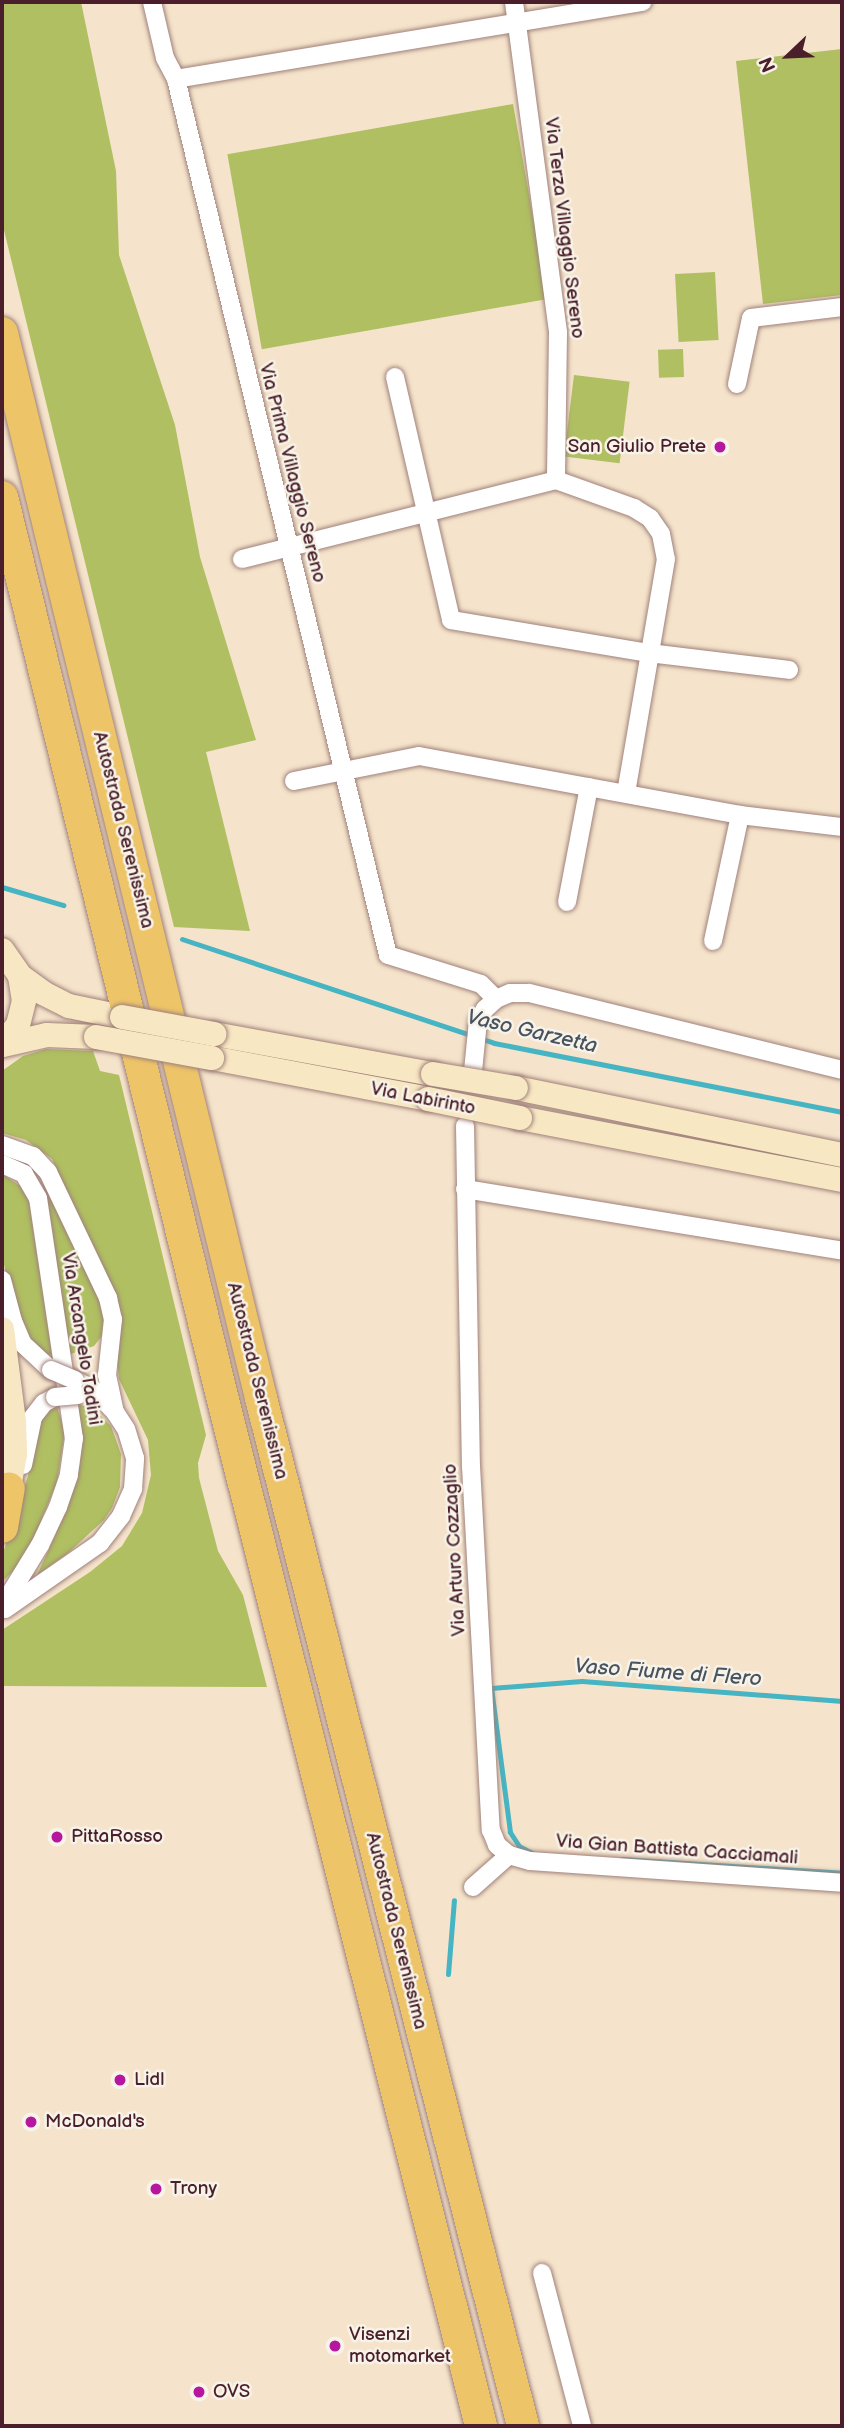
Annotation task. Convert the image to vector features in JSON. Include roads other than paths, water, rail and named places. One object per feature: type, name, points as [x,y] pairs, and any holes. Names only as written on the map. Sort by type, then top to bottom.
[{"type":"highway","name":"Autostrada Serenissima","points":[[2,333],[261,1398],[523,2426]]},
{"type":"highway","name":"Autostrada Serenissima","points":[[2,497],[232,1434],[481,2426]]},
{"type":"highway","points":[[2,1527],[9,1489]]},
{"type":"street","name":"Via Prima Villaggio Sereno","points":[[152,2],[165,58],[176,79],[388,955],[481,984],[496,999]]},
{"type":"street","name":"Via Terza Villaggio Sereno","points":[[514,2],[558,333],[556,480]]},
{"type":"street","points":[[176,79],[643,2]]},
{"type":"street","points":[[737,384],[751,318],[842,307]]},
{"type":"street","points":[[395,377],[451,620],[649,653],[789,670]]},
{"type":"street","points":[[242,559],[556,480],[634,508],[650,517],[660,534],[666,559],[626,793]]},
{"type":"street","points":[[294,781],[342,769],[419,756],[740,815],[842,827]]},
{"type":"street","points":[[567,902],[589,787]]},
{"type":"street","points":[[713,941],[740,815]]},
{"type":"street","name":"Via Labirinto","points":[[2,950],[20,976],[43,993],[69,1006],[122,1017],[213,1046],[428,1099],[842,1181]]},
{"type":"street","name":"Via Labirinto","points":[[2,1045],[18,1025],[22,1013],[24,1001],[20,976]]},
{"type":"street","points":[[473,1070],[477,1026],[485,1009],[496,999],[510,993],[529,993],[842,1070]]},
{"type":"street","name":"Via Labirinto","points":[[2,1045],[47,1035],[96,1037],[213,1046],[433,1074],[516,1088],[842,1155]]},
{"type":"street","name":"Via Arturo Cozzaglio","points":[[465,1126],[471,1466],[491,1830],[497,1845],[509,1855]]},
{"type":"street","name":"Via Arcangelo Tadini","points":[[2,1145],[33,1156],[48,1172],[108,1298],[113,1319],[107,1375],[115,1412]]},
{"type":"street","name":"Via Arcangelo Tadini","points":[[2,1164],[24,1174],[38,1198],[74,1438],[69,1475],[58,1507],[40,1545],[2,1609]]},
{"type":"street","points":[[465,1189],[842,1251]]},
{"type":"street","points":[[2,1280],[17,1333],[32,1354],[76,1387]]},
{"type":"street","points":[[2,1329],[13,1410],[15,1454],[9,1489]]},
{"type":"street","points":[[9,1489],[23,1469],[33,1417],[44,1403],[76,1387]]},
{"type":"street","name":"Via Arcangelo Tadini","points":[[2,1609],[80,1559],[108,1535],[121,1517],[133,1489],[135,1458],[126,1429],[115,1412],[101,1398],[76,1387]]},
{"type":"street","points":[[2,1446],[9,1489]]},
{"type":"street","points":[[473,1887],[509,1855]]},
{"type":"street","name":"Via Gian Battista Cacciamali","points":[[509,1855],[530,1861],[842,1883]]},
{"type":"street","points":[[542,2273],[582,2426]]},
{"type":"waterway","name":"Vaso Garzetta","points":[[2,887],[63,905]]},
{"type":"waterway","name":"Vaso Garzetta","points":[[182,939],[494,1043],[842,1112]]},
{"type":"waterway","name":"Vaso Fiume di Flero","points":[[532,1853],[519,1846],[510,1832],[491,1688],[582,1681],[842,1701]]},
{"type":"waterway","points":[[622,1859],[842,1873]]},
{"type":"waterway","points":[[448,1974],[454,1900]]},
{"type":"place","name":"San Giulio Prete","points":[[720,447]]},
{"type":"place","name":"PittaRosso","points":[[57,1837]]},
{"type":"place","name":"Lidl","points":[[120,2080]]},
{"type":"place","name":"McDonald's","points":[[31,2122]]},
{"type":"place","name":"Trony","points":[[156,2189]]},
{"type":"place","name":"Visenzi motomarket","points":[[335,2346]]},
{"type":"place","name":"OVS","points":[[199,2392]]}]
